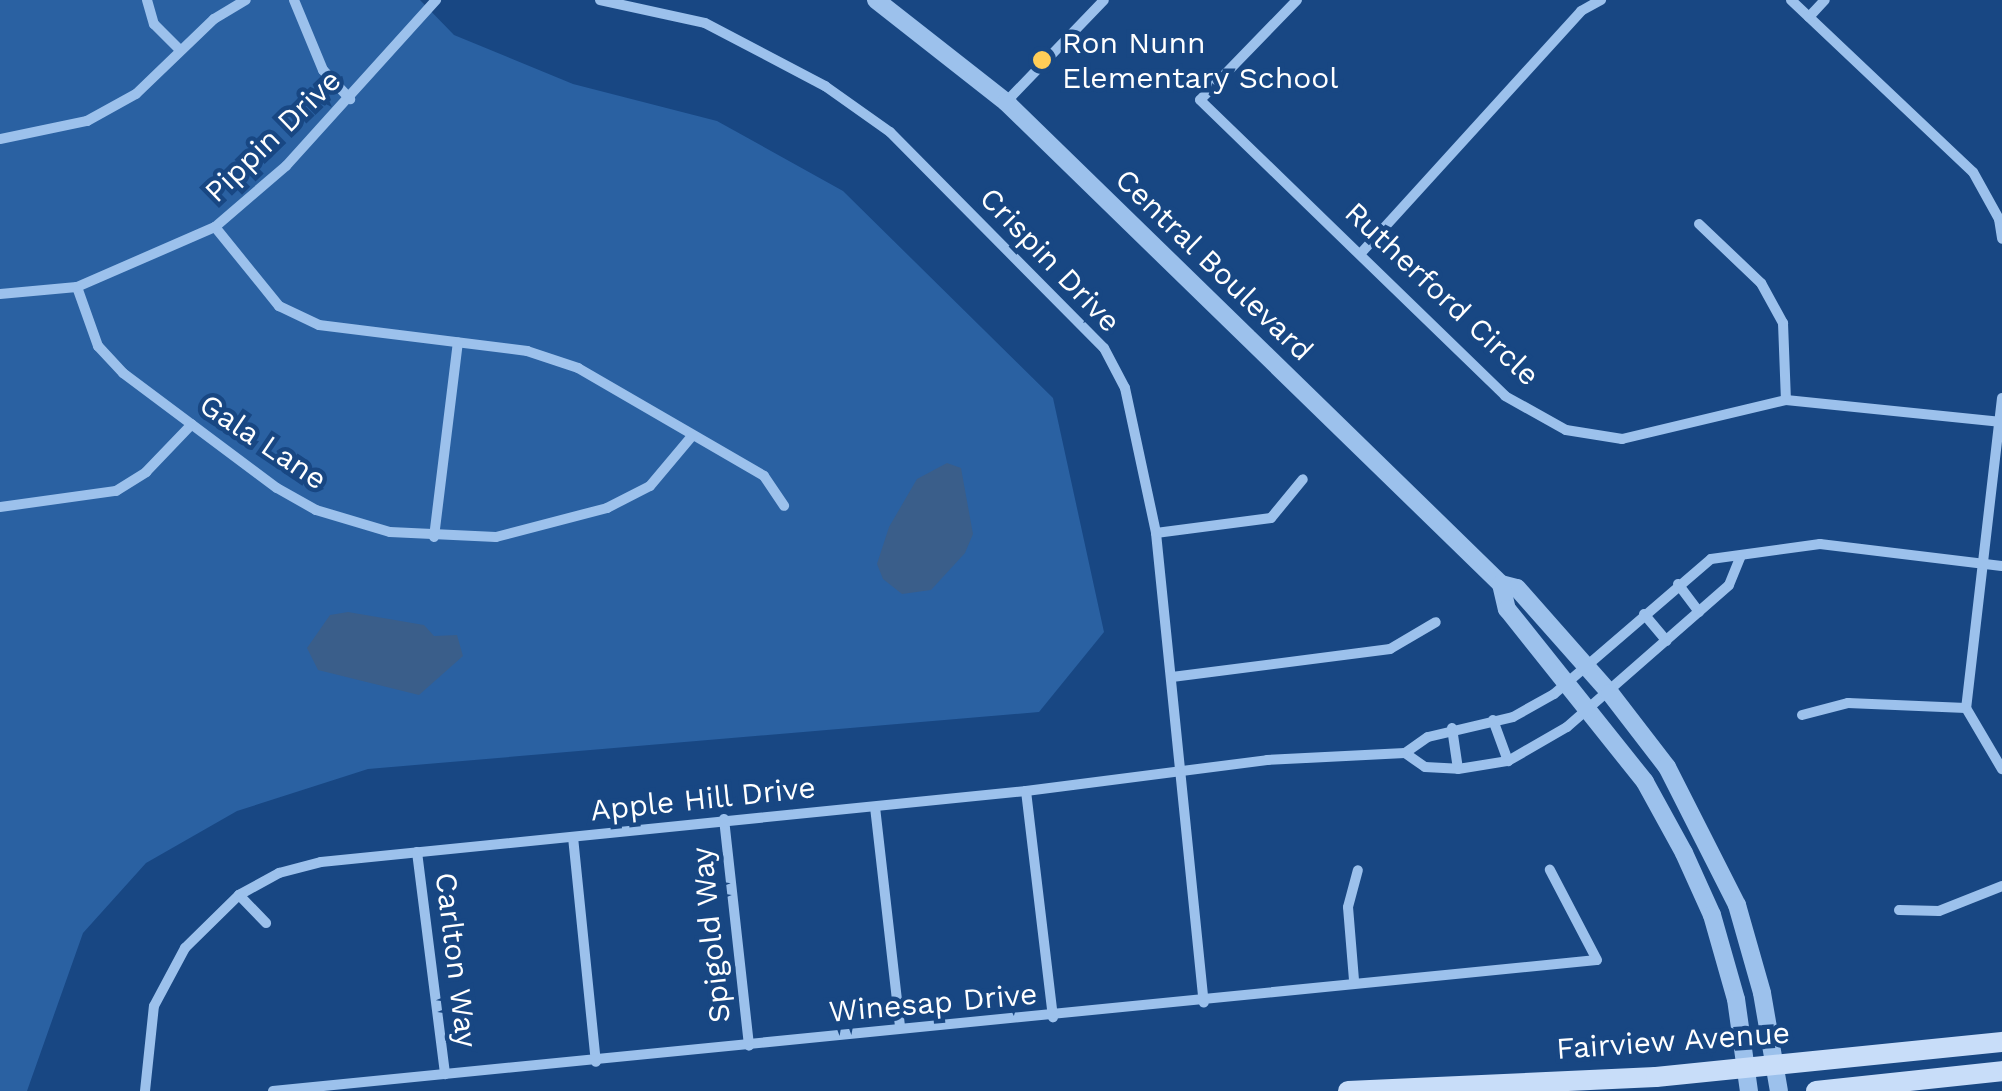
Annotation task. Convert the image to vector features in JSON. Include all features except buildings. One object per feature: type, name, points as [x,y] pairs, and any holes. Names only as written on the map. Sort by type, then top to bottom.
[{"type":"main road","name":"Fairview Avenue","points":[[1348,1091],[1747,1068],[2002,1042]]},
{"type":"main road","points":[[1816,1091],[2002,1071]]},
{"type":"street","points":[[146,0],[154,24],[179,49]]},
{"type":"street","points":[[0,139],[87,120],[136,94],[179,49],[246,0]]},
{"type":"street","points":[[294,0],[322,70],[350,99]]},
{"type":"street","name":"Pippin Drive","points":[[0,294],[77,287],[215,227],[350,99],[436,0]]},
{"type":"street","name":"Crispin Drive","points":[[600,0],[704,23],[825,86],[890,132],[1104,348],[1130,405],[1156,533],[1204,1003]]},
{"type":"street","name":"Central Boulevard","points":[[876,0],[1006,102],[1500,584],[1517,588],[1586,664],[1667,768],[1738,906],[1779,1091]]},
{"type":"street","points":[[1006,102],[1104,0]]},
{"type":"street","name":"Rutherford Circle","points":[[1297,0],[1200,100],[1362,252],[1505,396],[1566,430],[1622,440],[1786,400],[1998,422]]},
{"type":"street","points":[[1362,252],[1581,11],[1601,0]]},
{"type":"street","points":[[1791,0],[1973,172],[1999,219],[2002,239]]},
{"type":"street","points":[[1809,17],[1825,0]]},
{"type":"street","points":[[1699,224],[1761,283],[1783,323],[1786,400]]},
{"type":"street","points":[[215,227],[279,306],[320,325],[527,351],[578,368],[764,476],[784,506]]},
{"type":"street","name":"Gala Lane","points":[[77,287],[98,346],[123,373],[316,510],[390,532],[496,537],[607,508],[650,486],[692,436]]},
{"type":"street","points":[[434,536],[458,342]]},
{"type":"street","points":[[2002,398],[1978,564],[1966,708],[2002,769]]},
{"type":"street","points":[[0,506],[116,491],[146,472],[192,424]]},
{"type":"street","points":[[1156,533],[1272,518],[1303,479]]},
{"type":"street","name":"Apple Hill Drive","points":[[145,1091],[154,1006],[185,948],[239,896],[278,873],[322,862],[1026,791],[1181,770],[1405,753],[1452,728],[1513,717],[1566,682],[1711,559],[1820,544],[2002,566]]},
{"type":"street","name":"Apple Hill Drive","points":[[1405,753],[1426,766],[1458,770],[1508,761],[1610,693],[1729,585],[1741,556]]},
{"type":"street","name":"Central Boulevard","points":[[1500,584],[1506,609],[1645,782],[1712,915],[1749,1091]]},
{"type":"street","points":[[1678,584],[1699,612]]},
{"type":"street","points":[[1644,614],[1668,641]]},
{"type":"street","points":[[1172,677],[1390,649],[1436,622]]},
{"type":"street","points":[[1802,715],[1848,704],[1966,708]]},
{"type":"street","points":[[1493,720],[1508,761]]},
{"type":"street","points":[[1452,728],[1458,770]]},
{"type":"street","points":[[1026,791],[1053,1017]]},
{"type":"street","points":[[875,807],[900,1028]]},
{"type":"street","name":"Spigold Way","points":[[724,820],[749,1046]]},
{"type":"street","points":[[573,837],[596,1062]]},
{"type":"street","name":"Carlton Way","points":[[417,852],[445,1074]]},
{"type":"street","points":[[1354,980],[1348,906],[1358,870]]},
{"type":"street","name":"Winesap Drive","points":[[273,1091],[596,1062],[900,1028],[1204,1003],[1354,980],[1596,960],[1550,870]]},
{"type":"street","points":[[1899,910],[1940,911],[2002,886]]},
{"type":"street","points":[[239,896],[266,924]]},
{"type":"shaded area","points":[[0,0],[420,0],[454,35],[573,84],[717,121],[843,191],[1053,398],[1104,632],[1039,712],[368,769],[237,811],[146,863],[83,933],[27,1091],[0,1091]]},
{"type":"shaded area","points":[[947,463],[961,468],[973,534],[965,553],[931,590],[902,594],[883,579],[877,564],[889,527],[917,479]]},
{"type":"shaded area","points":[[348,612],[424,625],[434,636],[457,635],[463,656],[419,695],[318,670],[307,648],[330,615]]},
{"type":"place","name":"Ron Nunn Elementary School","points":[[1042,60]]}]
